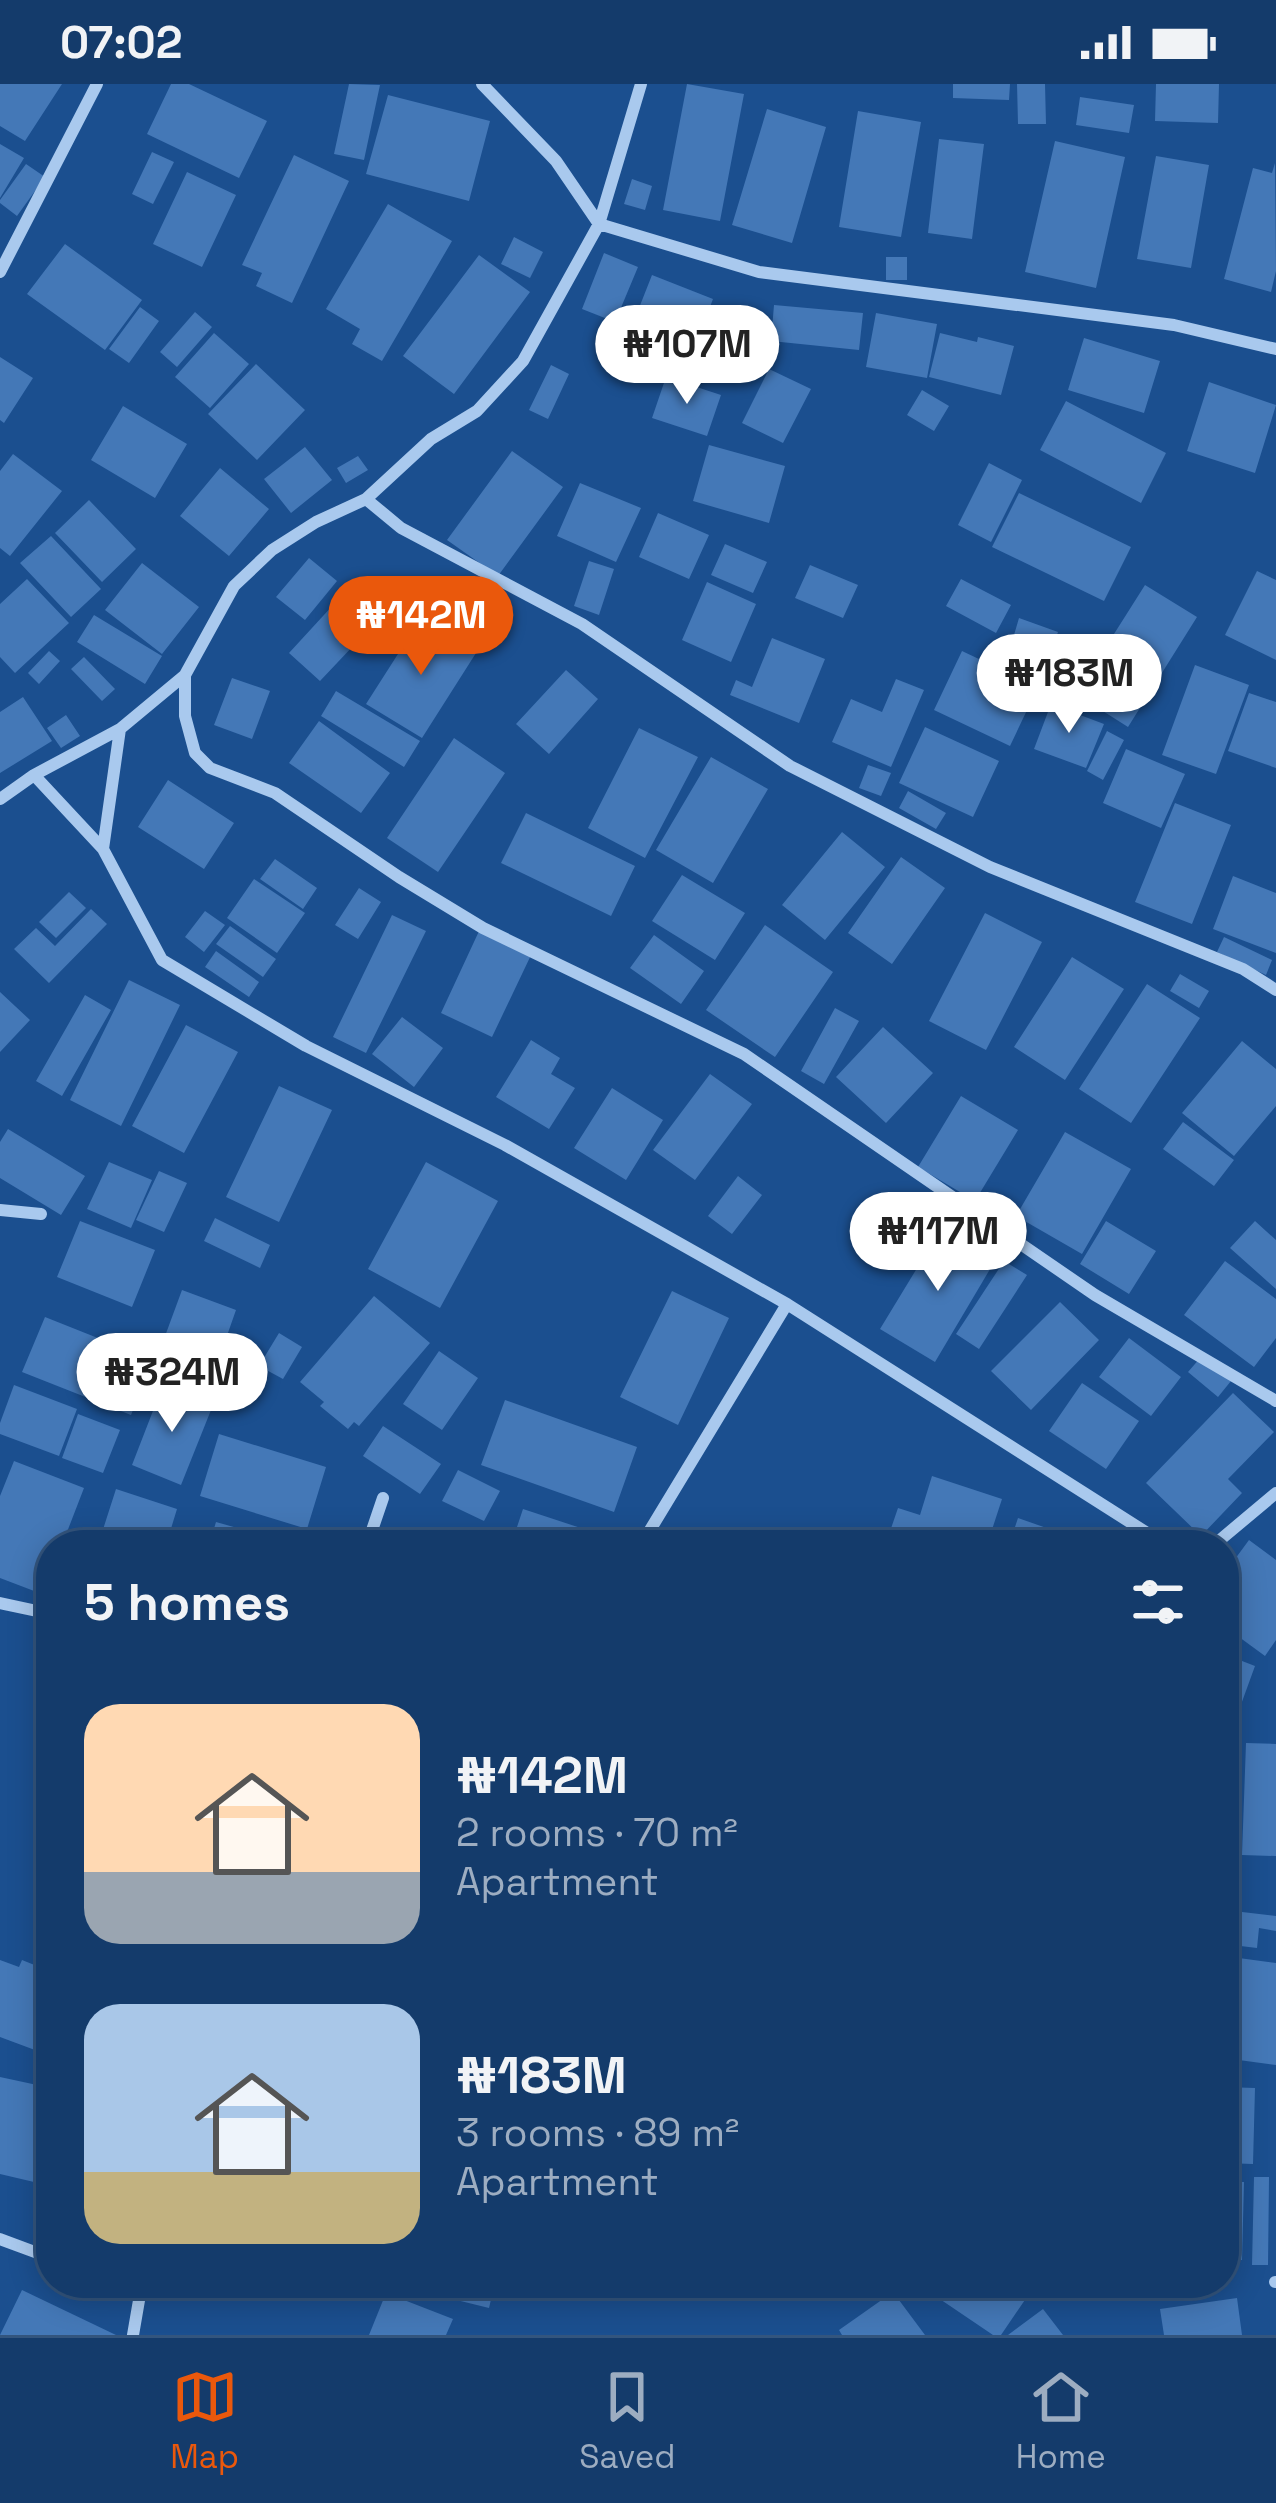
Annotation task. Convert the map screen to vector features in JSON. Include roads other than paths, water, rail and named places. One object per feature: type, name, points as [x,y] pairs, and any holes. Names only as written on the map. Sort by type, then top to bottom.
[{"type":"street","points":[[0,272],[97,84]]},
{"type":"street","points":[[482,84],[556,161],[599,224],[759,272],[1174,325],[1276,350]]},
{"type":"street","points":[[0,799],[120,729],[184,675],[234,586],[272,550],[316,521],[366,499],[431,439],[477,411],[523,361],[599,224],[641,84]]},
{"type":"street","points":[[366,499],[401,528],[582,624],[790,766],[990,867],[1243,970],[1276,990]]},
{"type":"street","points":[[184,675],[185,716],[195,753],[210,768],[275,793],[483,928],[744,1054],[1095,1295],[1276,1401]]},
{"type":"street","points":[[103,849],[120,729]]},
{"type":"street","points":[[34,775],[103,849],[162,960],[306,1046],[505,1144],[787,1304],[1142,1530]]},
{"type":"street","points":[[0,1210],[41,1214]]},
{"type":"street","points":[[649,1530],[787,1304]]},
{"type":"street","points":[[1232,1530],[1276,1493]]},
{"type":"street","points":[[372,1530],[383,1498]]},
{"type":"street","points":[[0,1603],[36,1611]]},
{"type":"street","points":[[0,2239],[36,2252]]},
{"type":"street","points":[[133,2335],[139,2298]]}]
